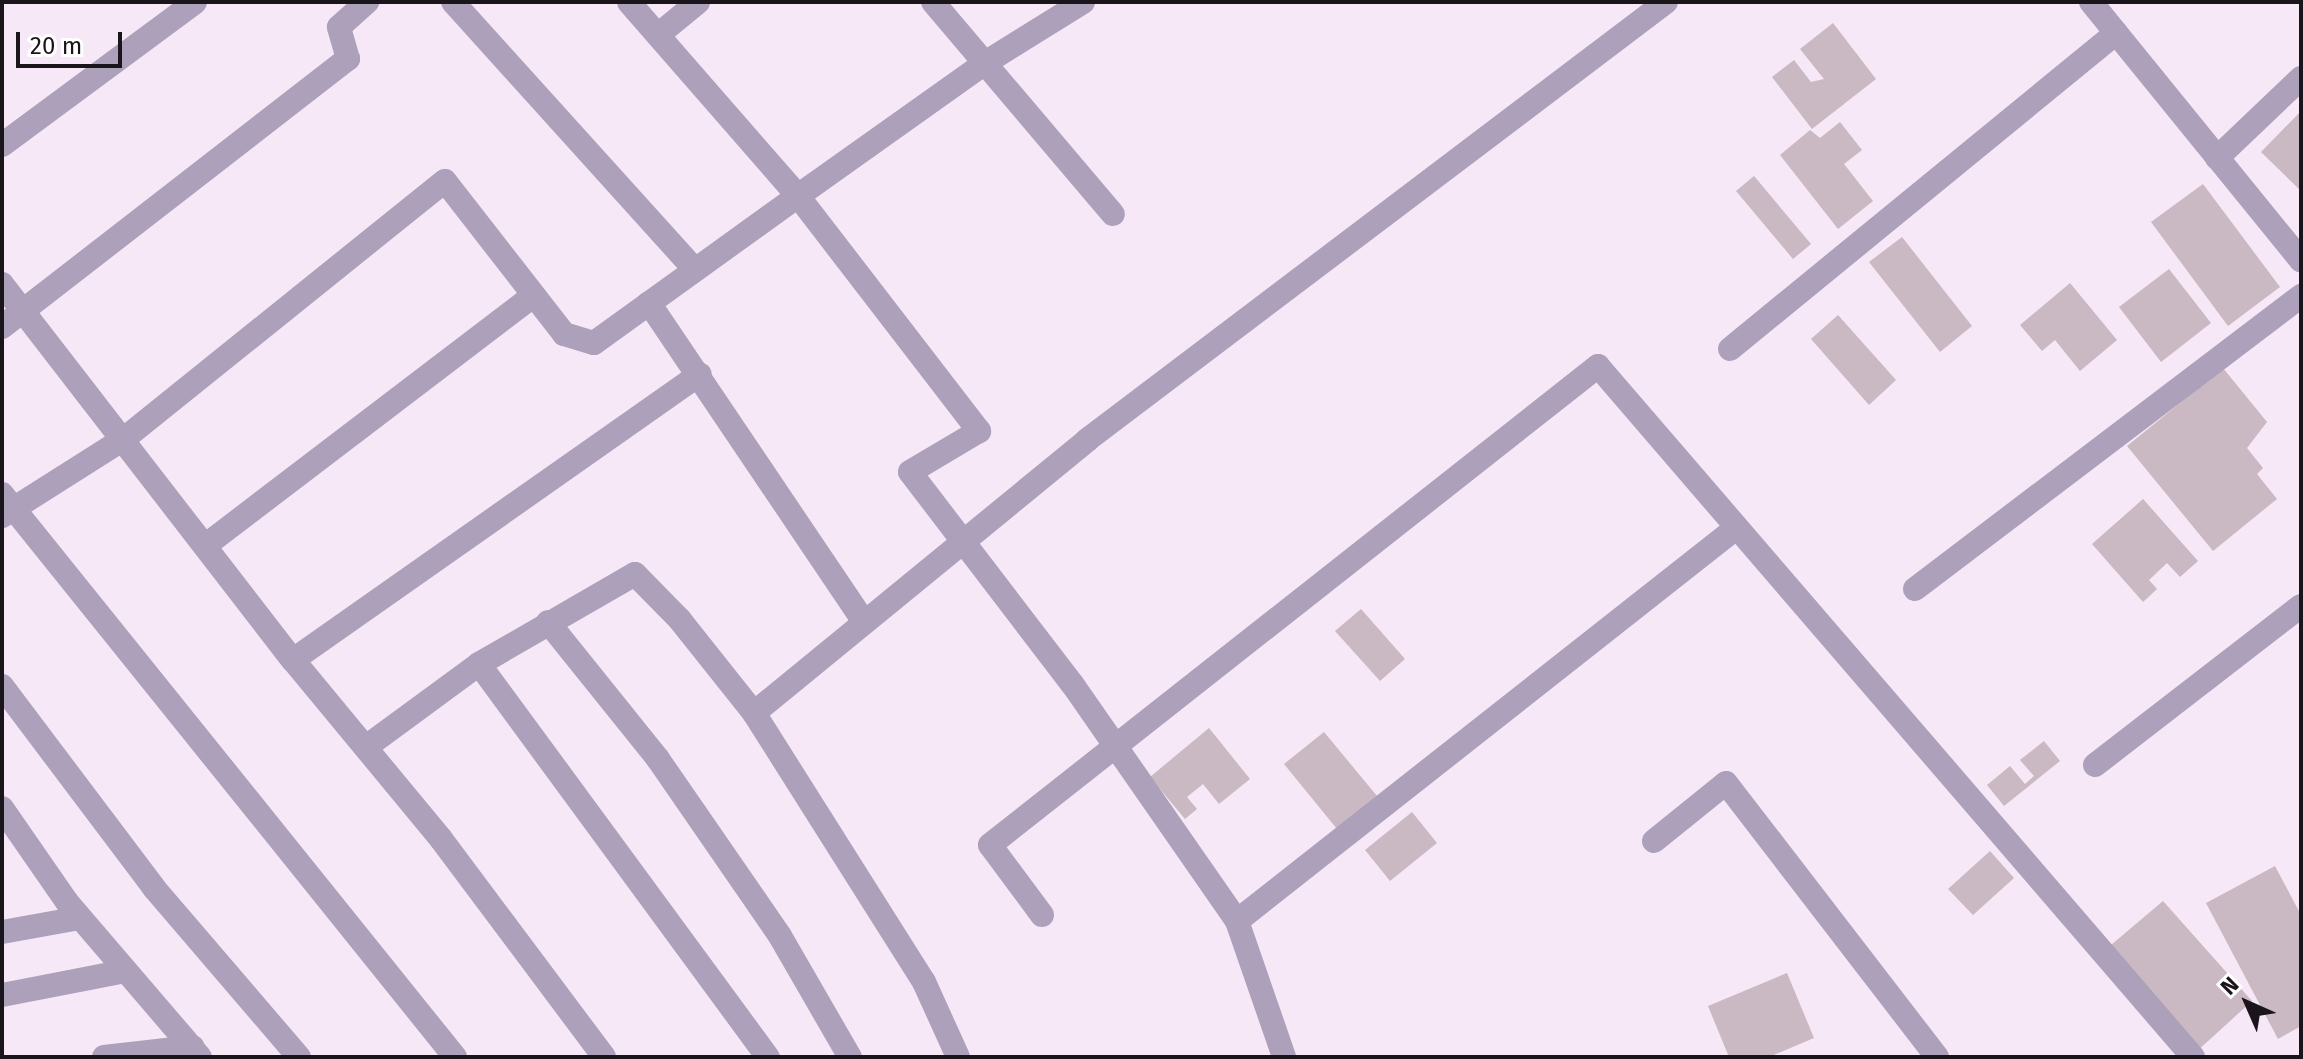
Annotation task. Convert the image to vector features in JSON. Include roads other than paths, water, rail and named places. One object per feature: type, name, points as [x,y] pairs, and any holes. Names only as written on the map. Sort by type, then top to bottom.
[{"type":"street","points":[[2,145],[195,2]]},
{"type":"street","points":[[2,327],[348,59],[339,27],[367,2]]},
{"type":"street","points":[[453,2],[695,270]]},
{"type":"street","points":[[629,2],[798,196],[979,431],[910,472],[1115,746],[1237,921],[1284,1057]]},
{"type":"street","points":[[658,35],[698,2]]},
{"type":"street","points":[[933,2],[1113,214]]},
{"type":"street","points":[[455,1057],[6,507],[125,438],[445,181],[564,334],[594,343],[985,63],[1083,2]]},
{"type":"street","points":[[754,713],[863,620],[1100,430],[1666,2]]},
{"type":"street","points":[[2091,2],[2301,260]]},
{"type":"street","points":[[1730,349],[2116,33]]},
{"type":"street","points":[[2217,158],[2301,78]]},
{"type":"street","points":[[2,284],[125,438],[293,660],[366,747],[604,1057]]},
{"type":"street","points":[[206,545],[534,295]]},
{"type":"street","points":[[1915,589],[2301,296]]},
{"type":"street","points":[[649,303],[700,374],[863,620]]},
{"type":"street","points":[[1042,915],[990,845],[1598,366],[2193,1057]]},
{"type":"street","points":[[293,660],[700,374]]},
{"type":"street","points":[[1237,921],[1736,528]]},
{"type":"street","points":[[366,747],[479,664],[635,574],[680,620],[754,713],[924,982],[958,1057]]},
{"type":"street","points":[[2095,765],[2301,606]]},
{"type":"street","points":[[548,622],[693,810],[780,936],[850,1057]]},
{"type":"street","points":[[479,664],[768,1057]]},
{"type":"street","points":[[2,686],[154,888],[299,1057]]},
{"type":"street","points":[[1654,841],[1726,783],[1937,1057]]},
{"type":"street","points":[[2,808],[80,918],[196,1052]]},
{"type":"street","points":[[2,932],[80,918]]},
{"type":"street","points":[[2,995],[126,971]]},
{"type":"street","points":[[104,1057],[196,1052]]}]
